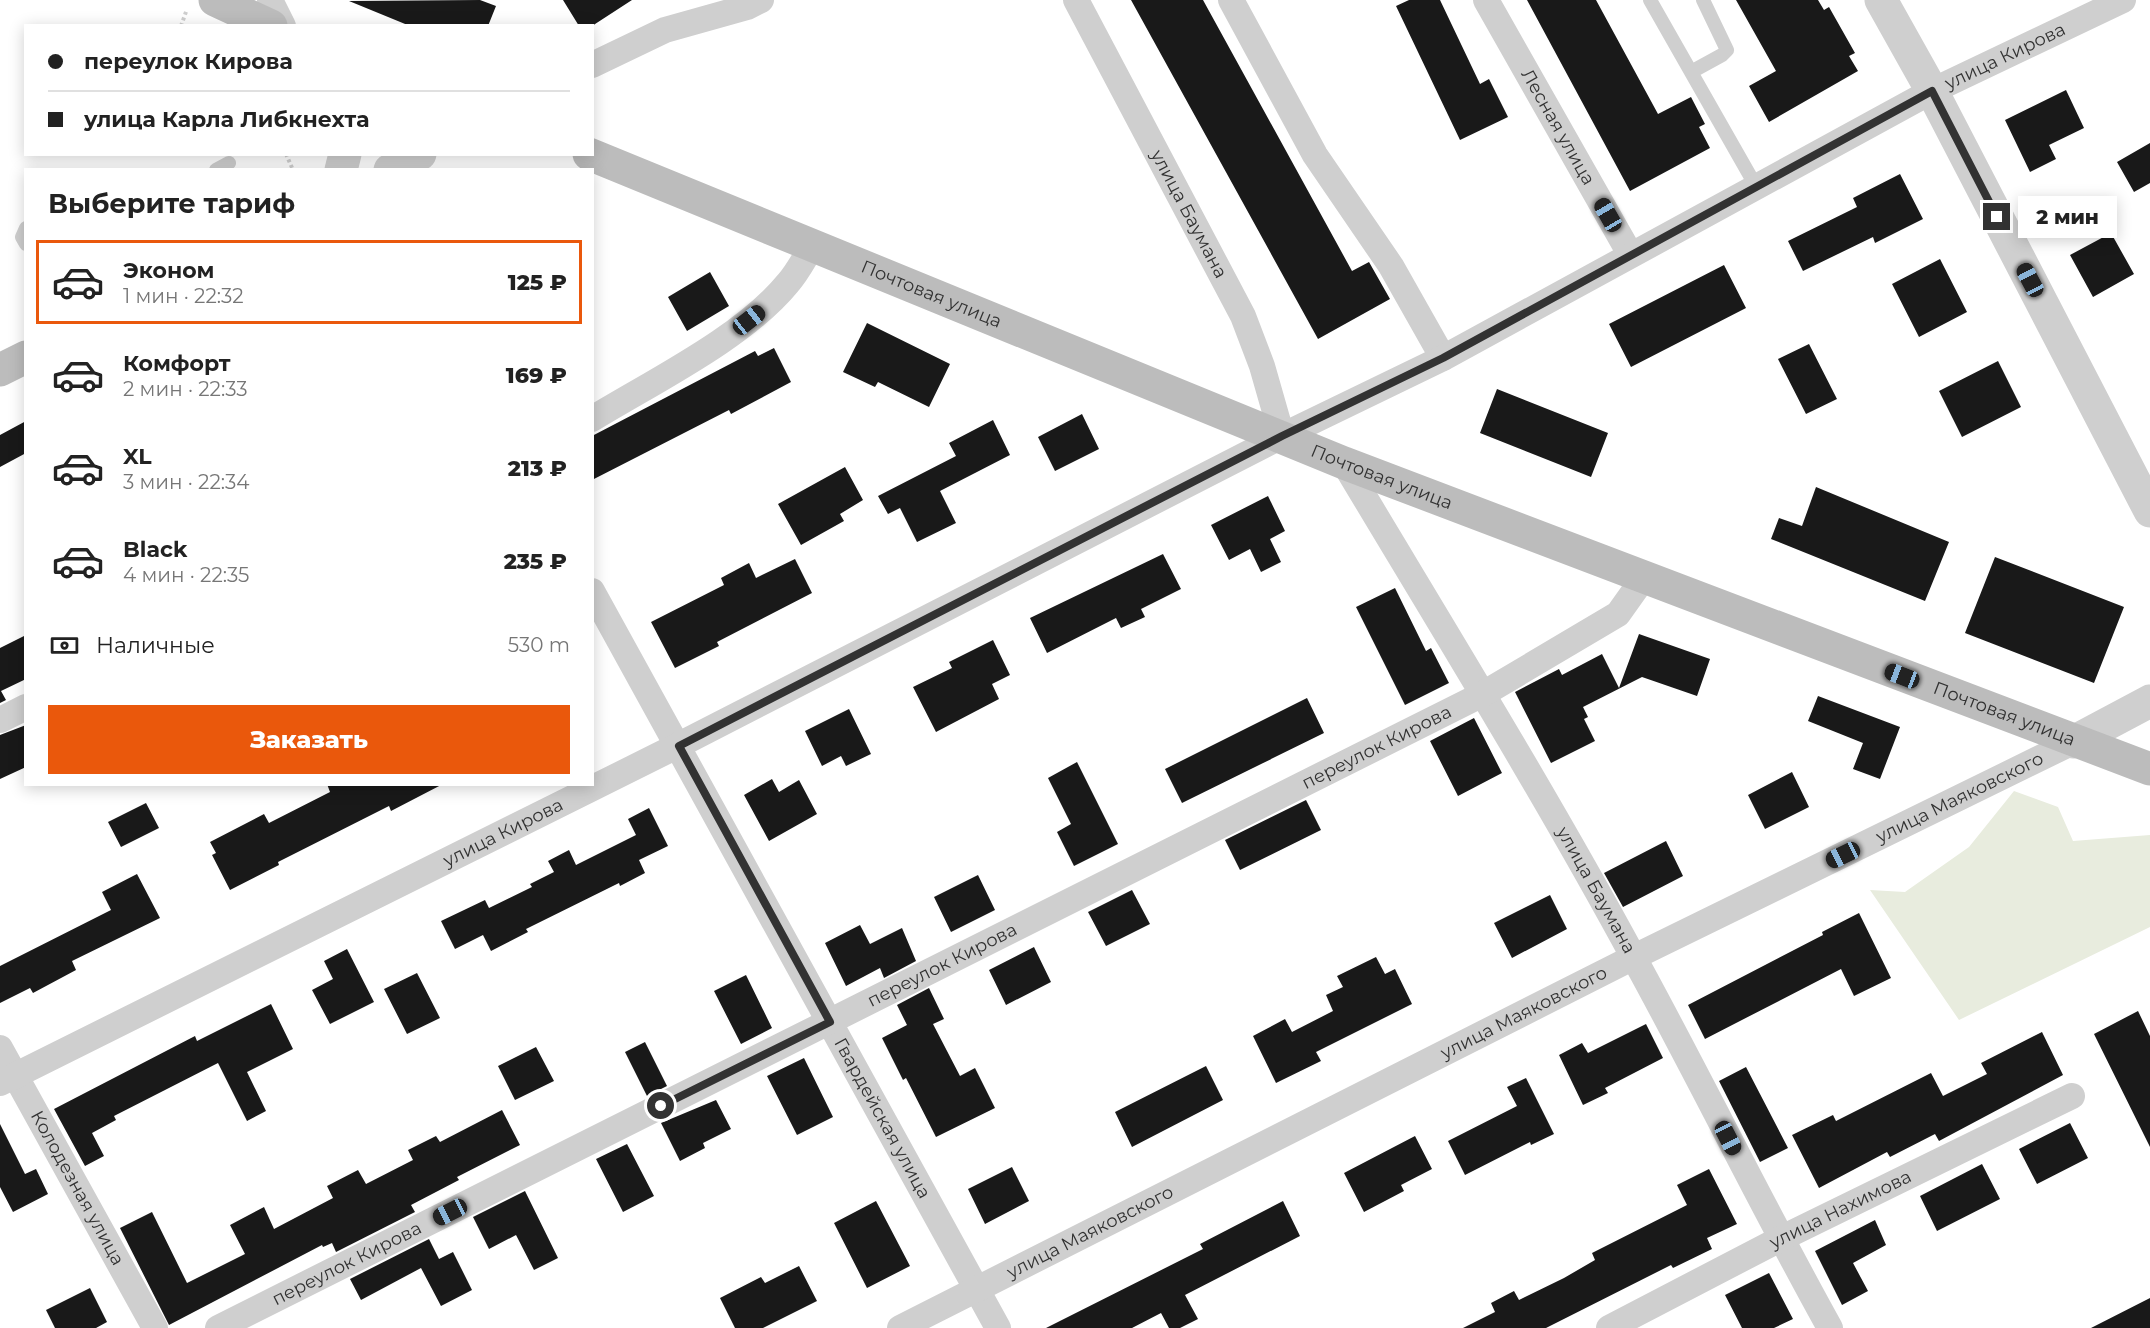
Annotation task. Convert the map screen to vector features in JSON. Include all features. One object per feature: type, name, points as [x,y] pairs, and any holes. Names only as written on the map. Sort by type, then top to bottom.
[{"type":"main road","points":[[215,0],[267,24]]},
{"type":"main road","name":"Почтовая улица","points":[[594,156],[1344,463],[1645,576],[2073,742],[2150,769]]},
{"type":"main road","points":[[0,370],[24,358]]},
{"type":"street","points":[[270,0],[282,24]]},
{"type":"street","points":[[594,64],[709,8],[747,7],[761,0]]},
{"type":"street","name":"улица Баумана","points":[[1076,0],[1243,316],[1262,366],[1282,436]]},
{"type":"street","points":[[1231,0],[1315,155],[1391,266],[1443,358]]},
{"type":"street","name":"Лесная улица","points":[[1486,0],[1630,254]]},
{"type":"street","points":[[1881,0],[1932,91],[2150,511]]},
{"type":"street","name":"улица Кирова","points":[[8,1079],[679,746],[1282,436],[1443,358],[1932,91],[2123,0]]},
{"type":"street","points":[[394,168],[416,156]]},
{"type":"street","points":[[594,418],[735,332],[763,309],[789,282],[813,245]]},
{"type":"street","name":"улица Баумана","points":[[1344,463],[1483,694],[1634,957],[1780,1239],[1830,1328]]},
{"type":"street","name":"переулок Кирова","points":[[218,1328],[1483,694],[1618,614],[1645,576]]},
{"type":"street","name":"Гвардейская улица","points":[[594,595],[998,1328]]},
{"type":"street","name":"улица Маяковского","points":[[900,1328],[1634,957],[2073,742],[2150,701]]},
{"type":"street","points":[[0,720],[24,709]]},
{"type":"street","name":"Колодезная улица","points":[[0,1048],[8,1079],[156,1328]]},
{"type":"street","name":"улица Нахимова","points":[[1609,1328],[1780,1239],[2072,1096]]},
{"type":"lane","points":[[1650,0],[1757,188]]},
{"type":"lane","points":[[1691,72],[1727,50],[1703,0]]},
{"type":"lane","points":[[219,168],[229,162]]},
{"type":"path","points":[[182,24],[190,0]]},
{"type":"shaded area","points":[[2014,791],[2058,807],[2073,841],[2150,835],[2150,927],[1959,1020],[1870,890],[1905,892],[1969,847]]},
{"type":"building","points":[[480,0],[496,6],[489,24],[405,24],[349,1]]},
{"type":"building","points":[[563,0],[632,0],[594,25],[578,24]]},
{"type":"building","points":[[1131,0],[1203,0],[1352,271],[1369,262],[1390,299],[1318,339]]},
{"type":"building","points":[[1409,0],[1440,0],[1480,84],[1489,79],[1508,117],[1460,140],[1396,6]]},
{"type":"building","points":[[1527,0],[1596,0],[1658,114],[1691,97],[1705,124],[1699,127],[1710,148],[1630,191]]},
{"type":"building","points":[[1736,0],[1818,0],[1824,10],[1829,7],[1855,53],[1849,56],[1858,71],[1769,122],[1749,86],[1776,71]]},
{"type":"building","points":[[2066,90],[2084,128],[2049,145],[2056,159],[2030,172],[2005,120]]},
{"type":"building","points":[[2150,143],[2150,183],[2134,192],[2117,162]]},
{"type":"building","points":[[1900,174],[1923,219],[1875,243],[1873,237],[1803,271],[1788,241],[1857,207],[1853,198]]},
{"type":"building","points":[[2111,233],[2134,274],[2093,297],[2070,255]]},
{"type":"building","points":[[1940,259],[1967,312],[1919,337],[1892,284]]},
{"type":"building","points":[[1724,265],[1746,308],[1631,367],[1609,324]]},
{"type":"building","points":[[710,272],[729,306],[687,331],[668,297]]},
{"type":"building","points":[[867,323],[950,364],[929,407],[878,382],[875,387],[843,372]]},
{"type":"building","points":[[1809,344],[1837,399],[1806,414],[1778,359]]},
{"type":"building","points":[[774,348],[791,382],[731,414],[729,410],[594,479],[594,435],[755,351],[758,356]]},
{"type":"building","points":[[1998,361],[2021,407],[1962,437],[1939,391]]},
{"type":"building","points":[[1497,389],[1608,433],[1591,477],[1480,433]]},
{"type":"building","points":[[1082,414],[1099,449],[1055,471],[1038,437]]},
{"type":"building","points":[[993,420],[1010,455],[940,491],[956,523],[917,542],[900,508],[888,514],[878,496],[956,456],[949,443]]},
{"type":"building","points":[[24,422],[24,454],[0,467],[0,435]]},
{"type":"building","points":[[845,467],[863,500],[840,514],[844,521],[801,545],[778,504]]},
{"type":"building","points":[[1816,487],[1949,542],[1925,601],[1771,539],[1779,518],[1802,526]]},
{"type":"building","points":[[1268,496],[1285,531],[1270,539],[1281,562],[1261,572],[1250,549],[1229,560],[1211,525]]},
{"type":"building","points":[[1163,554],[1181,589],[1141,609],[1145,617],[1121,628],[1116,618],[1047,653],[1030,618]]},
{"type":"building","points":[[1995,557],[2124,607],[2094,683],[1965,633]]},
{"type":"building","points":[[795,559],[812,593],[717,642],[719,646],[675,668],[651,622],[724,585],[721,578],[749,563],[756,578]]},
{"type":"building","points":[[1395,588],[1426,651],[1431,648],[1449,683],[1405,705],[1356,607]]},
{"type":"building","points":[[1639,634],[1710,659],[1697,696],[1642,677],[1583,707],[1588,717],[1584,719],[1595,741],[1551,763],[1515,692],[1559,669],[1562,675],[1602,654],[1619,688]]},
{"type":"building","points":[[24,636],[24,680],[1,691],[6,700],[0,703],[0,648]]},
{"type":"building","points":[[993,640],[1010,675],[992,684],[999,699],[936,732],[913,687],[952,668],[949,662]]},
{"type":"building","points":[[1818,696],[1900,727],[1880,779],[1853,769],[1863,743],[1808,721]]},
{"type":"building","points":[[1307,698],[1324,733],[1182,803],[1165,769]]},
{"type":"building","points":[[849,709],[871,754],[846,766],[841,756],[822,766],[805,731]]},
{"type":"building","points":[[1474,718],[1502,773],[1458,796],[1430,741]]},
{"type":"building","points":[[24,726],[24,768],[0,779],[0,735]]},
{"type":"building","points":[[1077,762],[1118,844],[1074,866],[1057,832],[1071,824],[1048,778]]},
{"type":"building","points":[[1792,772],[1809,807],[1765,829],[1748,795]]},
{"type":"building","points":[[772,779],[779,792],[799,780],[817,814],[769,841],[744,795]]},
{"type":"building","points":[[328,786],[439,786],[391,811],[389,806],[278,862],[279,865],[230,890],[212,855],[216,853],[210,842],[264,814],[269,823],[330,792]]},
{"type":"building","points":[[1306,800],[1321,830],[1240,870],[1225,840]]},
{"type":"building","points":[[146,803],[159,828],[121,847],[108,822]]},
{"type":"building","points":[[649,808],[668,846],[639,860],[645,873],[620,886],[619,883],[526,929],[528,932],[491,951],[483,935],[455,949],[441,921],[485,900],[489,908],[532,887],[530,884],[554,872],[548,861],[569,850],[576,865],[636,835],[628,819]]},
{"type":"building","points":[[1666,841],[1683,876],[1623,907],[1604,873]]},
{"type":"building","points":[[137,874],[160,918],[72,961],[76,970],[33,993],[30,988],[0,1003],[0,966],[111,910],[102,892]]},
{"type":"building","points":[[978,875],[995,910],[951,932],[934,897]]},
{"type":"building","points":[[1132,890],[1150,924],[1106,946],[1088,912]]},
{"type":"building","points":[[1550,895],[1567,929],[1512,958],[1494,923]]},
{"type":"building","points":[[1859,913],[1891,978],[1854,996],[1841,969],[1705,1039],[1688,1005],[1823,935],[1822,932]]},
{"type":"building","points":[[860,925],[870,944],[902,928],[916,961],[884,978],[880,968],[846,986],[825,943]]},
{"type":"building","points":[[1034,947],[1051,982],[1006,1005],[989,970]]},
{"type":"building","points":[[347,949],[374,1002],[330,1024],[312,990],[333,979],[324,961]]},
{"type":"building","points":[[1376,957],[1385,974],[1395,969],[1412,1004],[1316,1052],[1321,1061],[1276,1083],[1253,1036],[1285,1019],[1292,1032],[1333,1011],[1326,995],[1343,987],[1337,976]]},
{"type":"building","points":[[417,973],[440,1018],[407,1034],[384,989]]},
{"type":"building","points":[[746,975],[772,1028],[741,1044],[714,991]]},
{"type":"building","points":[[929,988],[944,1019],[933,1024],[960,1076],[975,1068],[995,1108],[936,1137],[906,1078],[903,1080],[882,1038],[907,1025],[897,1005]]},
{"type":"building","points":[[271,1004],[293,1049],[247,1072],[266,1111],[247,1121],[218,1063],[114,1116],[116,1120],[92,1133],[104,1156],[85,1166],[54,1109],[195,1036],[197,1041]]},
{"type":"building","points":[[2138,1011],[2150,1036],[2150,1147],[2094,1034]]},
{"type":"building","points":[[1646,1024],[1663,1058],[1605,1088],[1608,1093],[1583,1105],[1559,1055],[1582,1043],[1588,1053]]},
{"type":"building","points":[[2042,1032],[2063,1075],[1939,1141],[1935,1134],[1890,1157],[1887,1152],[1819,1188],[1792,1135],[1833,1115],[1836,1121],[1931,1073],[1943,1096],[1987,1074],[1981,1063]]},
{"type":"building","points":[[645,1042],[667,1086],[647,1096],[625,1052]]},
{"type":"building","points":[[536,1047],[554,1081],[515,1100],[498,1066]]},
{"type":"building","points":[[804,1058],[833,1117],[797,1135],[767,1076]]},
{"type":"building","points":[[1206,1066],[1223,1100],[1132,1147],[1115,1112]]},
{"type":"building","points":[[1746,1067],[1788,1148],[1760,1162],[1719,1081]]},
{"type":"building","points":[[1526,1078],[1554,1134],[1531,1145],[1530,1142],[1465,1175],[1448,1141],[1517,1106],[1507,1087]]},
{"type":"building","points":[[716,1100],[731,1129],[703,1143],[705,1148],[680,1161],[661,1123]]},
{"type":"building","points":[[502,1110],[520,1145],[457,1177],[459,1180],[411,1205],[415,1212],[336,1252],[332,1243],[323,1247],[322,1245],[169,1325],[120,1228],[152,1212],[187,1283],[245,1254],[230,1225],[264,1207],[274,1229],[333,1198],[327,1186],[358,1170],[366,1184],[413,1160],[408,1150],[436,1136],[440,1142]]},
{"type":"building","points":[[2070,1123],[2088,1158],[2037,1184],[2019,1149]]},
{"type":"building","points":[[0,1124],[25,1174],[36,1169],[48,1194],[13,1212],[0,1187]]},
{"type":"building","points":[[1415,1136],[1432,1169],[1401,1185],[1404,1191],[1364,1212],[1344,1173]]},
{"type":"building","points":[[627,1144],[654,1196],[623,1212],[596,1159]]},
{"type":"building","points":[[1982,1164],[2000,1199],[1937,1231],[1920,1196]]},
{"type":"building","points":[[1012,1167],[1029,1201],[985,1224],[968,1189]]},
{"type":"building","points":[[1709,1169],[1737,1224],[1707,1238],[1712,1249],[1673,1268],[1671,1265],[1546,1328],[1463,1328],[1495,1312],[1491,1303],[1514,1291],[1519,1300],[1564,1278],[1595,1260],[1592,1253],[1687,1205],[1677,1185]]},
{"type":"building","points":[[525,1191],[558,1258],[534,1270],[516,1235],[489,1249],[473,1217]]},
{"type":"building","points":[[876,1201],[910,1266],[867,1288],[834,1223]]},
{"type":"building","points":[[1283,1201],[1300,1236],[1185,1295],[1198,1319],[1180,1328],[1169,1328],[1161,1313],[1132,1328],[1046,1328],[1203,1249],[1200,1244]]},
{"type":"building","points":[[1875,1220],[1886,1245],[1853,1263],[1868,1291],[1842,1305],[1815,1251]]},
{"type":"building","points":[[429,1239],[439,1259],[453,1252],[472,1290],[441,1306],[421,1268],[361,1300],[350,1279]]},
{"type":"building","points":[[799,1266],[817,1301],[763,1328],[735,1328],[720,1298],[761,1277],[765,1283]]},
{"type":"building","points":[[1769,1273],[1793,1319],[1774,1328],[1742,1328],[1725,1295]]},
{"type":"building","points":[[90,1288],[107,1322],[96,1328],[55,1328],[46,1310]]},
{"type":"building","points":[[2150,1298],[2150,1328],[2091,1328]]},
{"type":"route","points":[[661,1106],[830,1022],[679,746],[1282,436],[1443,358],[1932,91],[1997,217]]}]
